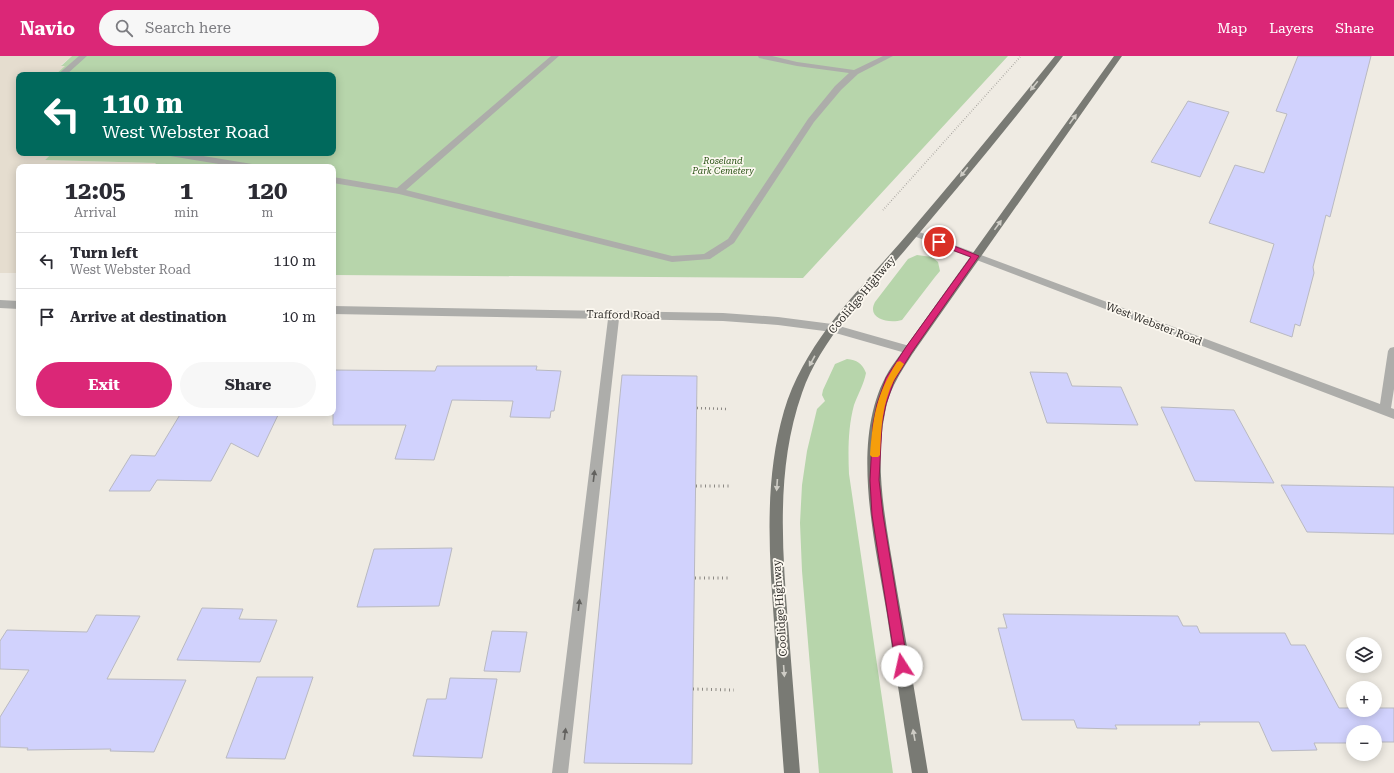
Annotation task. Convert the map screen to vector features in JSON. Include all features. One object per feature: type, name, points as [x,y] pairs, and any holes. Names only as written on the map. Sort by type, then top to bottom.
[{"type":"main road","name":"Coolidge Highway","points":[[792,773],[776,555],[777,485],[781,452],[788,418],[797,391],[817,352],[832,328],[914,233],[1059,56]]},
{"type":"main road","points":[[920,773],[885,566],[874,480],[877,424],[881,404],[889,381],[909,350],[1118,56]]},
{"type":"street","points":[[65,72],[83,56]]},
{"type":"street","points":[[399,191],[555,56]]},
{"type":"street","points":[[762,56],[797,64],[856,72]]},
{"type":"street","points":[[336,180],[399,191],[672,259],[706,257],[731,241],[811,120],[838,88],[856,72],[889,56]]},
{"type":"street","points":[[188,156],[234,164]]},
{"type":"street","name":"West Webster Road","points":[[914,233],[1390,412]]},
{"type":"street","points":[[0,304],[16,304]]},
{"type":"street","name":"Trafford Road","points":[[336,310],[723,317],[778,321],[832,328],[909,350]]},
{"type":"street","points":[[560,773],[614,315]]},
{"type":"street","points":[[1390,412],[1394,351]]},
{"type":"path","points":[[883,210],[1021,56]]},
{"type":"path","points":[[697,408],[728,409]]},
{"type":"path","points":[[696,486],[730,486]]},
{"type":"path","points":[[695,578],[731,578]]},
{"type":"path","points":[[693,689],[734,690]]},
{"type":"shaded area","points":[[0,56],[72,56],[61,65],[66,66],[59,72],[16,72],[16,156],[49,156],[45,160],[157,163],[16,164],[16,273],[0,273]]},
{"type":"green space","name":"Roseland Park Cemetery","points":[[72,56],[1008,56],[803,278],[336,275],[336,164],[155,164],[156,163],[45,160],[49,156],[336,156],[336,72],[58,72],[65,66],[61,66]]},
{"type":"green space","points":[[917,255],[932,257],[938,262],[940,271],[902,320],[885,321],[880,319],[874,313],[873,308],[875,302],[908,259]]},
{"type":"green space","points":[[847,359],[854,360],[859,363],[866,373],[854,405],[851,422],[849,474],[893,773],[819,773],[802,571],[800,523],[802,485],[807,451],[817,409],[825,401],[822,395],[823,390],[835,364]]},
{"type":"building","points":[[1298,56],[1371,56],[1330,217],[1326,215],[1313,267],[1314,273],[1300,326],[1295,324],[1292,337],[1250,322],[1274,244],[1209,223],[1235,165],[1264,173],[1287,114],[1276,111]]},
{"type":"building","points":[[1188,101],[1229,112],[1200,177],[1151,162]]},
{"type":"building","points":[[437,366],[537,366],[536,370],[561,371],[554,411],[551,411],[550,418],[510,417],[513,401],[452,400],[434,460],[395,459],[406,425],[333,425],[333,416],[336,416],[336,370],[435,371]]},
{"type":"building","points":[[1030,372],[1067,373],[1072,386],[1121,387],[1138,425],[1047,423]]},
{"type":"building","points":[[622,375],[697,376],[692,764],[584,763]]},
{"type":"building","points":[[1161,407],[1234,410],[1274,483],[1195,481]]},
{"type":"building","points":[[179,416],[278,416],[258,457],[231,443],[211,481],[157,480],[150,491],[109,491],[131,455],[155,456]]},
{"type":"building","points":[[1281,485],[1394,487],[1394,534],[1307,532]]},
{"type":"building","points":[[452,548],[439,606],[357,607],[374,549]]},
{"type":"building","points":[[202,608],[243,609],[239,619],[277,620],[260,662],[177,660]]},
{"type":"building","points":[[1003,614],[1178,616],[1183,626],[1197,626],[1200,633],[1285,633],[1291,645],[1305,645],[1339,708],[1346,708],[1346,717],[1382,717],[1382,708],[1394,708],[1394,742],[1382,742],[1382,725],[1346,725],[1346,743],[1314,743],[1317,750],[1272,751],[1259,722],[1199,722],[1200,725],[1115,725],[1117,729],[1077,728],[1074,720],[1022,720],[998,628],[1007,628]]},
{"type":"building","points":[[96,615],[140,616],[107,679],[186,680],[154,752],[110,751],[111,749],[27,750],[28,748],[0,747],[0,717],[29,670],[0,669],[0,641],[7,630],[87,632]]},
{"type":"building","points":[[492,631],[527,632],[520,672],[484,671]]},
{"type":"building","points":[[257,677],[313,677],[285,759],[226,758]]},
{"type":"building","points":[[450,678],[497,679],[482,758],[413,756],[427,699],[446,699]]},
{"type":"slow traffic","points":[[875,455],[877,424],[881,404],[889,381],[900,364]]},
{"type":"route","points":[[902,666],[886,574],[874,480],[877,424],[881,404],[889,381],[975,256],[939,242]]}]
